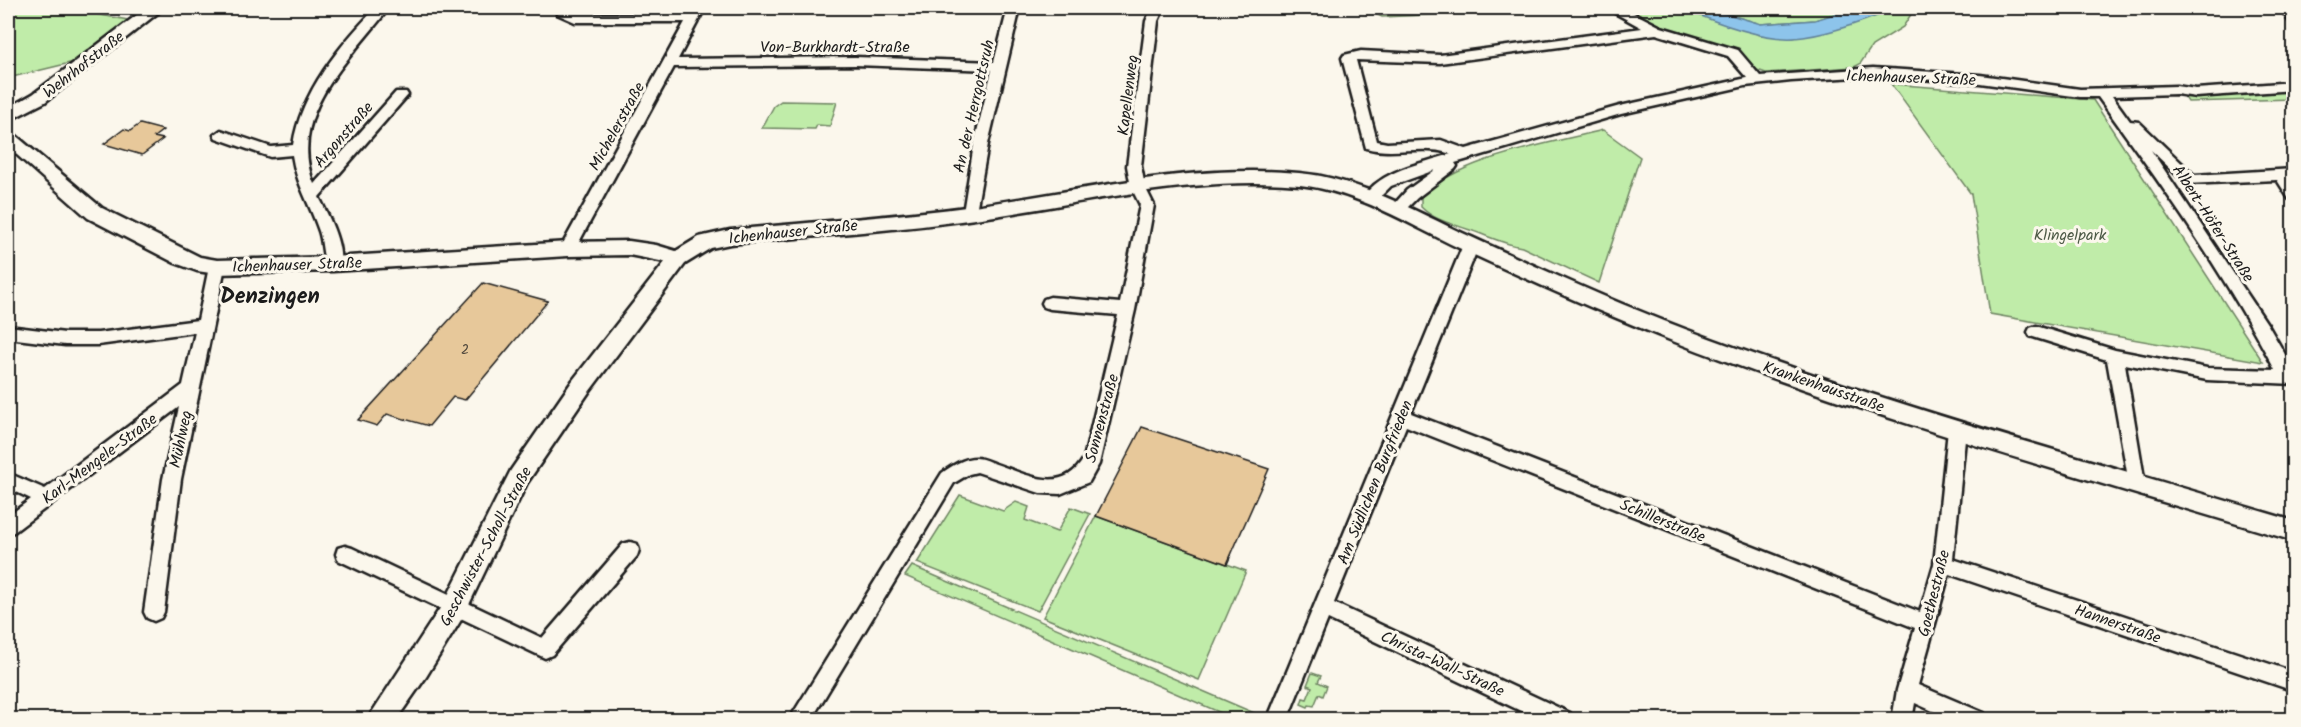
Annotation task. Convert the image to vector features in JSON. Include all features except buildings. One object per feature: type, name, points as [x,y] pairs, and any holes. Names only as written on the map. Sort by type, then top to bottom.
[{"type":"street","name":"Wehrhofstraße","points":[[8,115],[39,98],[156,8]]},
{"type":"street","points":[[333,264],[330,243],[301,170],[300,149],[305,119],[326,74],[365,25],[383,8]]},
{"type":"street","name":"An der Herrgottsruh","points":[[970,213],[974,176],[998,66],[1004,53],[1014,8]]},
{"type":"street","name":"Kapellenweg","points":[[1138,187],[1134,166],[1152,21],[1158,8]]},
{"type":"street","points":[[2286,8],[2294,18]]},
{"type":"street","points":[[1619,10],[1656,30],[1733,53],[1757,81]]},
{"type":"street","name":"Michelerstraße","points":[[562,14],[575,18],[696,13],[671,63],[568,249]]},
{"type":"street","points":[[1465,154],[1441,145],[1387,148],[1371,144],[1349,58],[1361,55],[1440,59],[1656,30]]},
{"type":"street","name":"Von-Burkhardt-Straße","points":[[671,63],[855,61],[998,66]]},
{"type":"street","name":"Ichenhauser Straße","points":[[8,138],[96,213],[197,264],[217,267],[333,264],[568,249],[628,248],[656,252],[678,259],[706,242],[730,237],[970,213],[1138,187],[1228,177],[1267,176],[1301,179],[1334,185],[1370,198],[1386,182],[1465,154],[1620,110],[1757,81],[1873,72],[1980,80],[2103,94],[2176,90],[2196,93],[2294,86]]},
{"type":"street","name":"Albert-Höfer-Straße","points":[[2103,94],[2160,172],[2262,329],[2290,377]]},
{"type":"street","name":"Argonstraße","points":[[312,197],[401,95]]},
{"type":"street","points":[[2118,113],[2143,132],[2191,180],[2287,175],[2294,195]]},
{"type":"street","points":[[221,135],[270,152],[300,149]]},
{"type":"street","name":"Ichenhauser Straße","points":[[1396,210],[1412,194],[1465,154]]},
{"type":"street","name":"Sonnenstraße","points":[[799,720],[948,478],[965,467],[977,465],[1040,486],[1060,486],[1083,477],[1094,459],[1127,310],[1147,205],[1138,187]]},
{"type":"street","name":"Krankenhausstraße","points":[[1370,198],[1471,245],[1674,333],[1803,380],[1957,430],[2294,531]]},
{"type":"street","name":"Am Südlichen Burgfrieden","points":[[1277,720],[1471,245]]},
{"type":"street","name":"Geschwister-Scholl-Straße","points":[[380,720],[417,669],[455,607],[519,477],[614,341],[678,259]]},
{"type":"street","name":"Mühlweg","points":[[154,612],[172,479],[217,267]]},
{"type":"street","points":[[1050,303],[1127,310]]},
{"type":"street","points":[[8,332],[65,339],[98,339],[205,325]]},
{"type":"street","points":[[2036,332],[2115,356],[2207,374],[2290,377]]},
{"type":"street","points":[[2115,356],[2136,484]]},
{"type":"street","name":"Karl-Mengele-Straße","points":[[8,526],[191,389]]},
{"type":"street","name":"Schillerstraße","points":[[1400,416],[1926,623]]},
{"type":"street","name":"Goethestraße","points":[[1902,720],[1907,690],[1943,564],[1957,430]]},
{"type":"street","points":[[8,480],[45,497]]},
{"type":"street","points":[[345,554],[545,649],[630,550]]},
{"type":"street","name":"Hannerstraße","points":[[1943,564],[2294,682]]},
{"type":"street","name":"Christa-Wall-Straße","points":[[1323,607],[1563,720]]},
{"type":"street","points":[[1907,690],[1977,720]]},
{"type":"green space","points":[[8,8],[69,8],[128,20],[74,62],[8,78]]},
{"type":"green space","points":[[1363,8],[1487,8],[1447,14],[1382,17]]},
{"type":"green space","points":[[1623,8],[1682,8],[1760,35],[1793,38],[1828,30],[1897,8],[1915,8],[1903,27],[1872,46],[1860,64],[1854,67],[1766,73],[1757,70],[1739,51],[1666,30]]},
{"type":"green space","points":[[1707,8],[1743,8],[1756,13],[1762,8],[1854,8],[1815,20],[1761,24]]},
{"type":"green space","name":"Klingelpark","points":[[1891,84],[2093,100],[2263,362],[1990,314],[1971,194]]},
{"type":"green space","points":[[2293,90],[2293,99],[2188,102],[2184,96]]},
{"type":"green space","points":[[781,101],[837,102],[830,126],[817,125],[815,129],[762,128],[774,106]]},
{"type":"green space","points":[[1603,130],[1640,157],[1599,283],[1522,247],[1442,221],[1421,207],[1421,197],[1438,183],[1481,162]]},
{"type":"green space","points":[[960,495],[1003,511],[1016,502],[1029,507],[1025,520],[1057,532],[1071,507],[1090,514],[1038,611],[917,563]]},
{"type":"green space","points":[[1096,516],[1246,571],[1199,680],[1043,617]]},
{"type":"green space","points":[[912,566],[1254,713],[1251,719],[1235,719],[905,576]]},
{"type":"green space","points":[[1312,673],[1321,676],[1318,682],[1327,686],[1323,696],[1319,694],[1314,706],[1309,705],[1308,707],[1301,704],[1303,698],[1307,699],[1312,687],[1307,685]]},
{"type":"water","points":[[1682,8],[1707,8],[1761,24],[1815,20],[1854,8],[1897,8],[1833,31],[1806,37],[1781,38],[1752,33],[1722,24]]},
{"type":"district","name":"Denzingen","points":[[270,295]]}]
